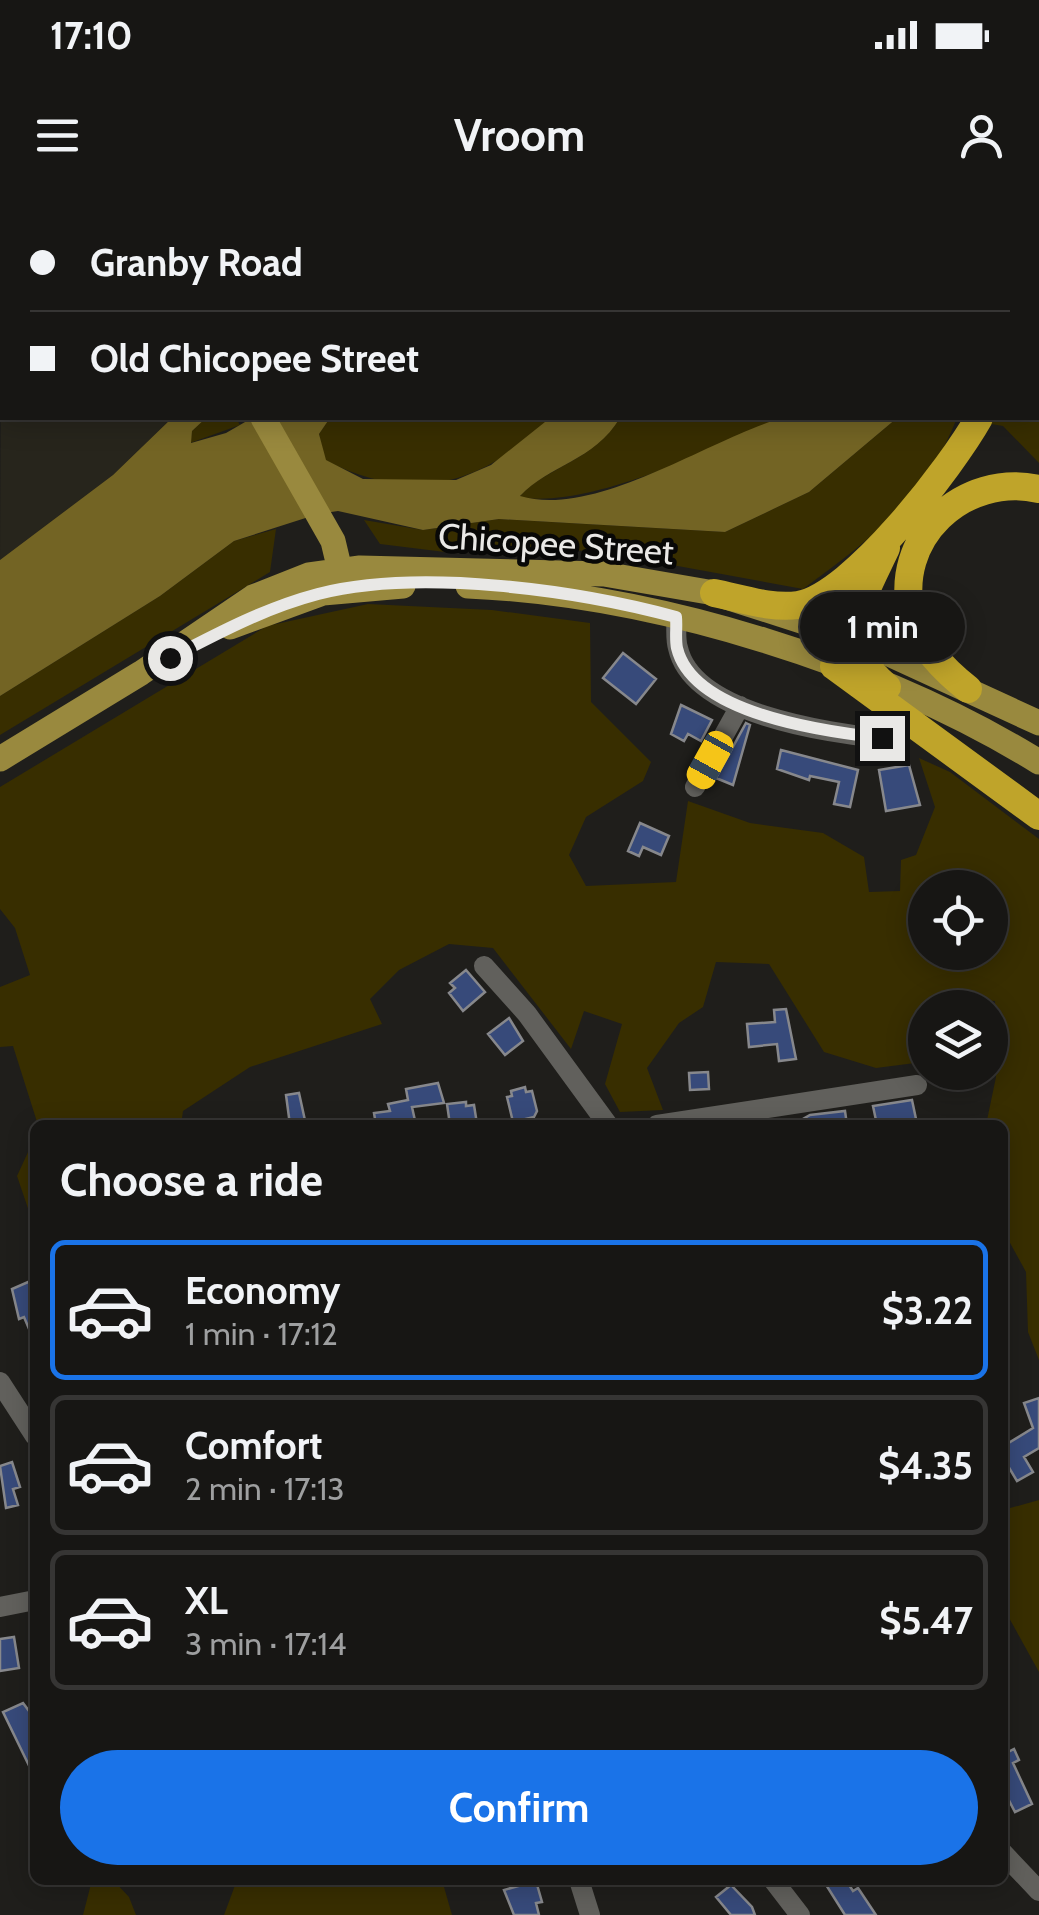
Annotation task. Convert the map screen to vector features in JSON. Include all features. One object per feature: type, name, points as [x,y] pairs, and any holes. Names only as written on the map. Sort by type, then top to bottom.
[{"type":"highway","points":[[714,593],[780,606],[810,601],[845,580],[895,529],[958,451],[978,420]]},
{"type":"highway","points":[[968,689],[939,664],[912,616],[909,587],[918,546],[939,516],[966,496],[1002,486],[1039,489]]},
{"type":"highway","points":[[890,688],[869,672],[861,630],[868,586],[895,529]]},
{"type":"highway","points":[[834,666],[1039,816]]},
{"type":"main road","points":[[0,759],[142,673],[252,597],[309,575],[343,579],[326,526],[264,420]]},
{"type":"main road","name":"Chicopee Street","points":[[343,579],[604,574],[714,593],[861,630],[1039,723]]},
{"type":"main road","name":"Chicopee Street","points":[[343,579],[578,594],[676,617],[834,666],[890,688],[980,729],[1039,762]]},
{"type":"street","points":[[676,617],[678,649],[702,684],[740,706],[816,731],[882,738]]},
{"type":"street","points":[[695,786],[740,706]]},
{"type":"street","points":[[484,966],[527,1014],[604,1120]]},
{"type":"street","points":[[690,1120],[908,1086]]},
{"type":"street","points":[[0,1382],[30,1428]]},
{"type":"street","points":[[0,1607],[30,1602]]},
{"type":"street","points":[[1008,1858],[1039,1891]]},
{"type":"street","points":[[581,1885],[590,1915]]},
{"type":"street","points":[[777,1885],[800,1915]]},
{"type":"path","points":[[861,630],[907,637]]},
{"type":"shaded area","points":[[1,420],[170,420],[113,475],[0,560]]},
{"type":"shaded area","points":[[170,420],[204,420],[192,431],[191,443],[226,433],[249,420],[329,420],[319,434],[326,460],[363,479],[456,480],[491,465],[547,420],[618,420],[597,444],[520,496],[550,500],[617,487],[776,420],[895,420],[809,492],[725,532],[499,519],[423,530],[338,511],[318,514],[234,541],[160,596],[0,696],[0,560],[113,475]]},
{"type":"shaded area","points":[[204,420],[237,420],[240,425],[190,443],[192,431]]},
{"type":"shaded area","points":[[329,420],[548,420],[525,441],[472,473],[417,484],[387,482],[325,460],[319,434]]},
{"type":"shaded area","points":[[619,420],[779,420],[616,485],[548,499],[519,497],[609,433]]},
{"type":"shaded area","points":[[895,420],[956,420],[929,471],[894,515],[803,589],[601,552],[512,546],[445,552],[380,544],[364,520],[423,530],[499,519],[725,532],[809,492]]},
{"type":"shaded area","points":[[992,420],[1039,420],[1039,463],[1003,426],[991,424]]},
{"type":"shaded area","points":[[276,529],[270,572],[0,735],[0,696],[160,596],[234,541]]},
{"type":"shaded area","points":[[368,604],[492,610],[590,623],[591,702],[651,762],[643,781],[586,817],[569,855],[586,886],[676,882],[688,801],[750,823],[823,833],[864,857],[869,892],[900,891],[901,860],[916,855],[935,807],[919,758],[950,772],[1039,839],[1039,1360],[1028,1332],[1026,1272],[1008,1239],[1008,1120],[987,1120],[993,1090],[1008,1090],[1008,990],[908,990],[908,1064],[876,1068],[824,1052],[769,964],[716,962],[703,1007],[679,1023],[647,1068],[663,1110],[620,1112],[605,1084],[622,1024],[584,1011],[571,1049],[493,948],[449,944],[399,970],[370,999],[382,1024],[250,1067],[183,1111],[182,1120],[36,1120],[13,1046],[0,1047],[0,987],[30,975],[15,928],[0,909],[0,787],[267,626]]},
{"type":"shaded area","points":[[30,1148],[30,1214],[17,1176]]},
{"type":"shaded area","points":[[1039,1500],[1039,1672],[1008,1616],[1008,1509]]},
{"type":"shaded area","points":[[91,1885],[118,1885],[129,1897],[136,1915],[83,1915]]},
{"type":"shaded area","points":[[235,1885],[443,1885],[452,1915],[224,1915]]},
{"type":"building","points":[[623,653],[656,679],[636,704],[603,678]]},
{"type":"building","points":[[681,705],[712,720],[701,741],[688,734],[684,741],[671,734]]},
{"type":"building","points":[[746,723],[750,725],[733,785],[716,778]]},
{"type":"building","points":[[781,750],[858,770],[850,807],[834,804],[839,782],[810,776],[809,780],[777,769]]},
{"type":"building","points":[[909,765],[920,805],[886,811],[879,770]]},
{"type":"building","points":[[640,823],[669,836],[661,855],[643,847],[639,856],[628,851]]},
{"type":"building","points":[[466,970],[485,992],[463,1011],[449,993],[455,988],[450,983]]},
{"type":"building","points":[[786,1009],[796,1059],[779,1061],[777,1044],[749,1047],[747,1024],[775,1022],[774,1010]]},
{"type":"building","points":[[509,1018],[523,1041],[505,1055],[488,1034]]},
{"type":"building","points":[[708,1072],[709,1089],[690,1090],[689,1073]]},
{"type":"building","points":[[438,1083],[444,1103],[412,1107],[415,1120],[375,1120],[374,1113],[390,1111],[388,1104],[408,1100],[406,1089]]},
{"type":"building","points":[[525,1087],[526,1092],[532,1091],[537,1111],[534,1117],[513,1120],[507,1097],[512,1096],[511,1091]]},
{"type":"building","points":[[299,1093],[305,1120],[289,1120],[286,1095]]},
{"type":"building","points":[[912,1100],[916,1119],[876,1120],[873,1106]]},
{"type":"building","points":[[447,1104],[474,1105],[476,1120],[449,1120]]},
{"type":"building","points":[[845,1111],[846,1120],[803,1120],[810,1115]]},
{"type":"building","points":[[30,1281],[30,1331],[24,1317],[19,1319],[12,1289]]},
{"type":"building","points":[[1039,1398],[1039,1448],[1024,1457],[1033,1472],[1017,1481],[1008,1466],[1008,1443],[1033,1428],[1024,1403]]},
{"type":"building","points":[[12,1462],[20,1487],[13,1489],[18,1505],[6,1508],[0,1466]]},
{"type":"building","points":[[14,1637],[19,1668],[0,1671],[0,1639]]},
{"type":"building","points":[[23,1703],[30,1712],[30,1768],[3,1712]]},
{"type":"building","points":[[1014,1749],[1019,1760],[1013,1763],[1032,1804],[1015,1812],[1008,1799],[1008,1752]]},
{"type":"building","points":[[537,1885],[542,1902],[536,1903],[539,1915],[514,1915],[504,1890]]},
{"type":"building","points":[[731,1885],[755,1915],[731,1915],[716,1897]]},
{"type":"building","points":[[826,1885],[849,1885],[853,1891],[858,1888],[876,1915],[845,1915]]},
{"type":"route","points":[[170,658],[281,605],[344,588],[470,586],[578,594],[676,617],[678,649],[686,665],[702,684],[734,703],[816,731],[882,738]]}]
